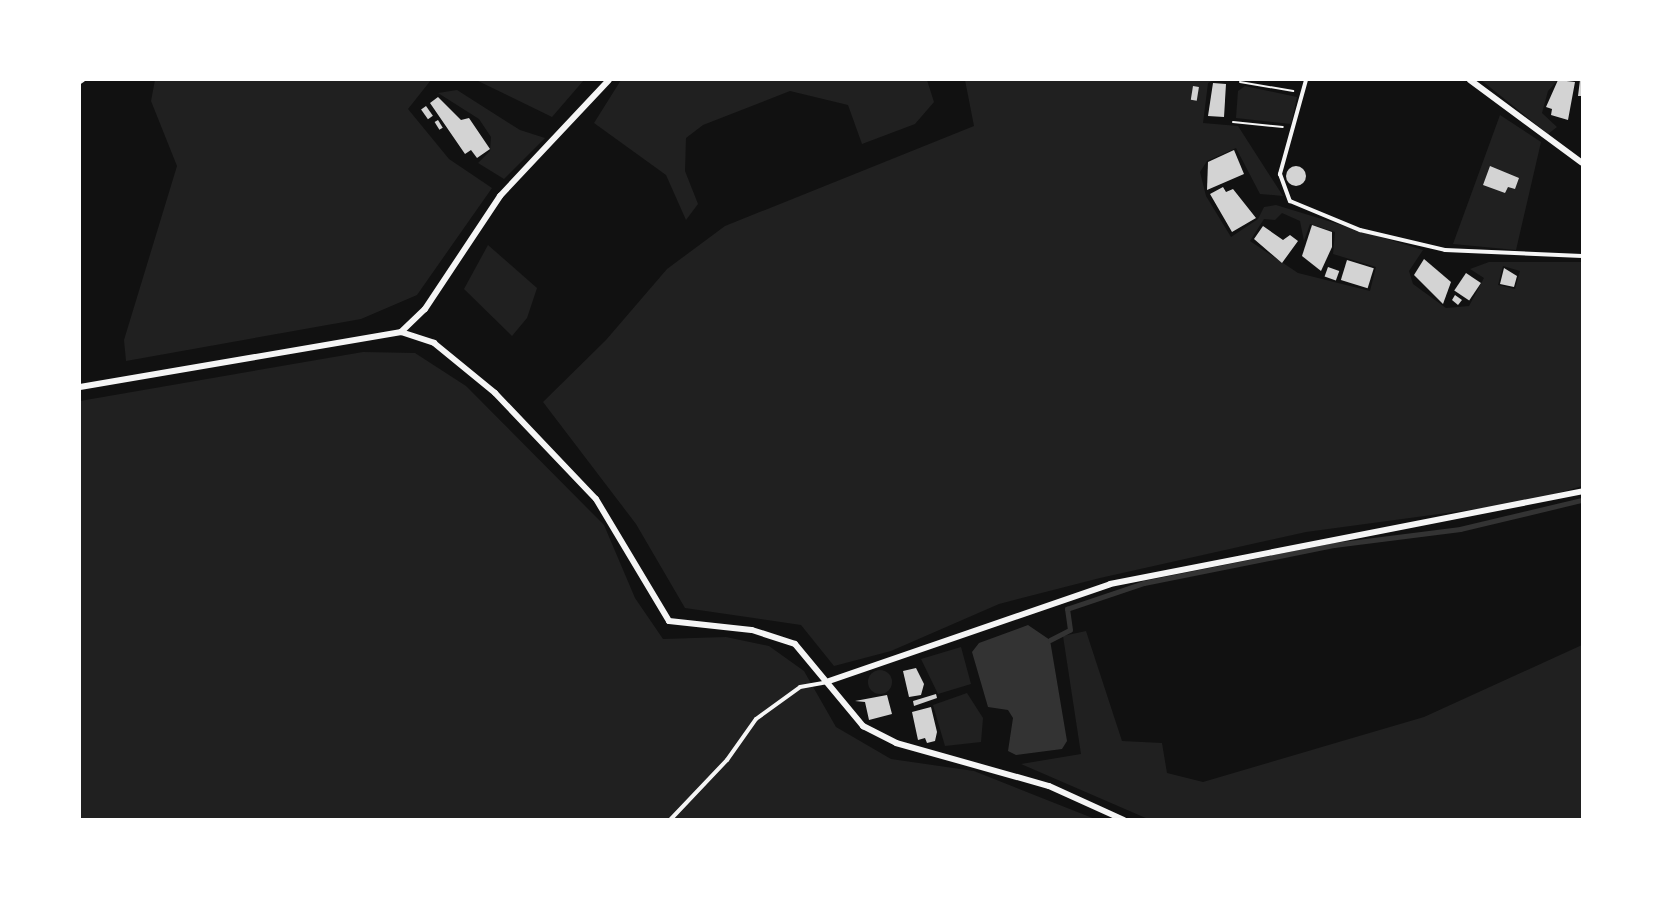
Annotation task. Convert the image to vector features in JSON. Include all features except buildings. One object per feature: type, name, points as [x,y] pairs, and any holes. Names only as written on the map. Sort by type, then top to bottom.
[{"type":"street","points":[[401,332],[425,309],[500,196],[609,80]]},
{"type":"street","points":[[1470,80],[1582,163]]},
{"type":"street","points":[[80,387],[401,332],[452,354],[572,472],[621,537],[669,621],[774,635],[809,655],[863,726],[896,743],[1049,786],[1124,819]]},
{"type":"street","points":[[829,681],[1110,584],[1582,491]]},
{"type":"lane","points":[[1306,80],[1281,183],[1299,205],[1360,230],[1445,250],[1582,256]]},
{"type":"lane","points":[[670,819],[728,760],[756,719],[800,687],[829,681]]},
{"type":"path","points":[[1240,82],[1302,94]]},
{"type":"path","points":[[1233,122],[1294,128]]},
{"type":"shaded area","points":[[155,80],[431,80],[408,109],[449,159],[492,188],[417,295],[361,319],[126,361],[124,340],[177,166],[151,101]]},
{"type":"shaded area","points":[[476,80],[584,80],[552,117]]},
{"type":"shaded area","points":[[621,80],[927,80],[934,102],[915,124],[862,144],[848,105],[790,91],[703,125],[686,138],[685,171],[698,204],[686,220],[666,175],[594,123]]},
{"type":"shaded area","points":[[965,80],[1214,80],[1208,83],[1203,123],[1238,126],[1283,196],[1260,194],[1236,148],[1207,161],[1200,172],[1206,196],[1231,237],[1258,219],[1264,207],[1276,205],[1423,250],[1409,271],[1413,284],[1446,308],[1469,306],[1484,278],[1470,269],[1489,262],[1582,262],[1582,486],[1528,502],[1306,532],[1100,578],[999,604],[891,651],[834,666],[801,625],[685,608],[636,524],[543,402],[606,340],[667,269],[725,226],[974,126]],"holes":[[[1282,213],[1300,221],[1304,241],[1310,224],[1335,232],[1333,254],[1376,267],[1370,291],[1298,273],[1250,241],[1264,219],[1275,220]],[[1503,266],[1520,271],[1515,289],[1498,285]]]},
{"type":"shaded area","points":[[1481,80],[1558,80],[1548,91],[1542,113],[1557,127],[1548,134]]},
{"type":"shaded area","points":[[1245,86],[1297,97],[1291,124],[1236,118],[1238,91]]},
{"type":"shaded area","points":[[457,90],[520,130],[545,138],[504,179],[478,163],[490,151],[491,137],[479,119],[438,93]]},
{"type":"shaded area","points":[[1500,115],[1541,142],[1516,250],[1453,244]]},
{"type":"shaded area","points":[[488,245],[537,288],[527,318],[512,336],[464,289]]},
{"type":"shaded area","points":[[363,352],[415,353],[466,386],[604,525],[635,598],[663,639],[726,637],[769,646],[804,671],[836,727],[891,759],[974,771],[1095,819],[80,820],[80,401]]},
{"type":"shaded area","points":[[1028,625],[1050,640],[1067,741],[1062,749],[1016,755],[1008,751],[1013,718],[1008,710],[988,707],[972,652],[979,643]]},
{"type":"shaded area","points":[[1086,631],[1122,741],[1162,743],[1167,773],[1203,782],[1424,717],[1582,645],[1582,819],[1148,819],[1021,764],[1081,754],[1063,636]]},
{"type":"shaded area","points":[[961,647],[971,684],[938,694],[921,659]]},
{"type":"shaded area","points":[[880,670],[889,673],[892,682],[889,691],[880,694],[871,691],[868,682],[871,673]]},
{"type":"shaded area","points":[[967,693],[983,718],[981,742],[945,746],[933,705]]},
{"type":"waterway","points":[[1050,640],[1070,630],[1067,609],[1144,583],[1334,545],[1460,529],[1582,500]]}]
